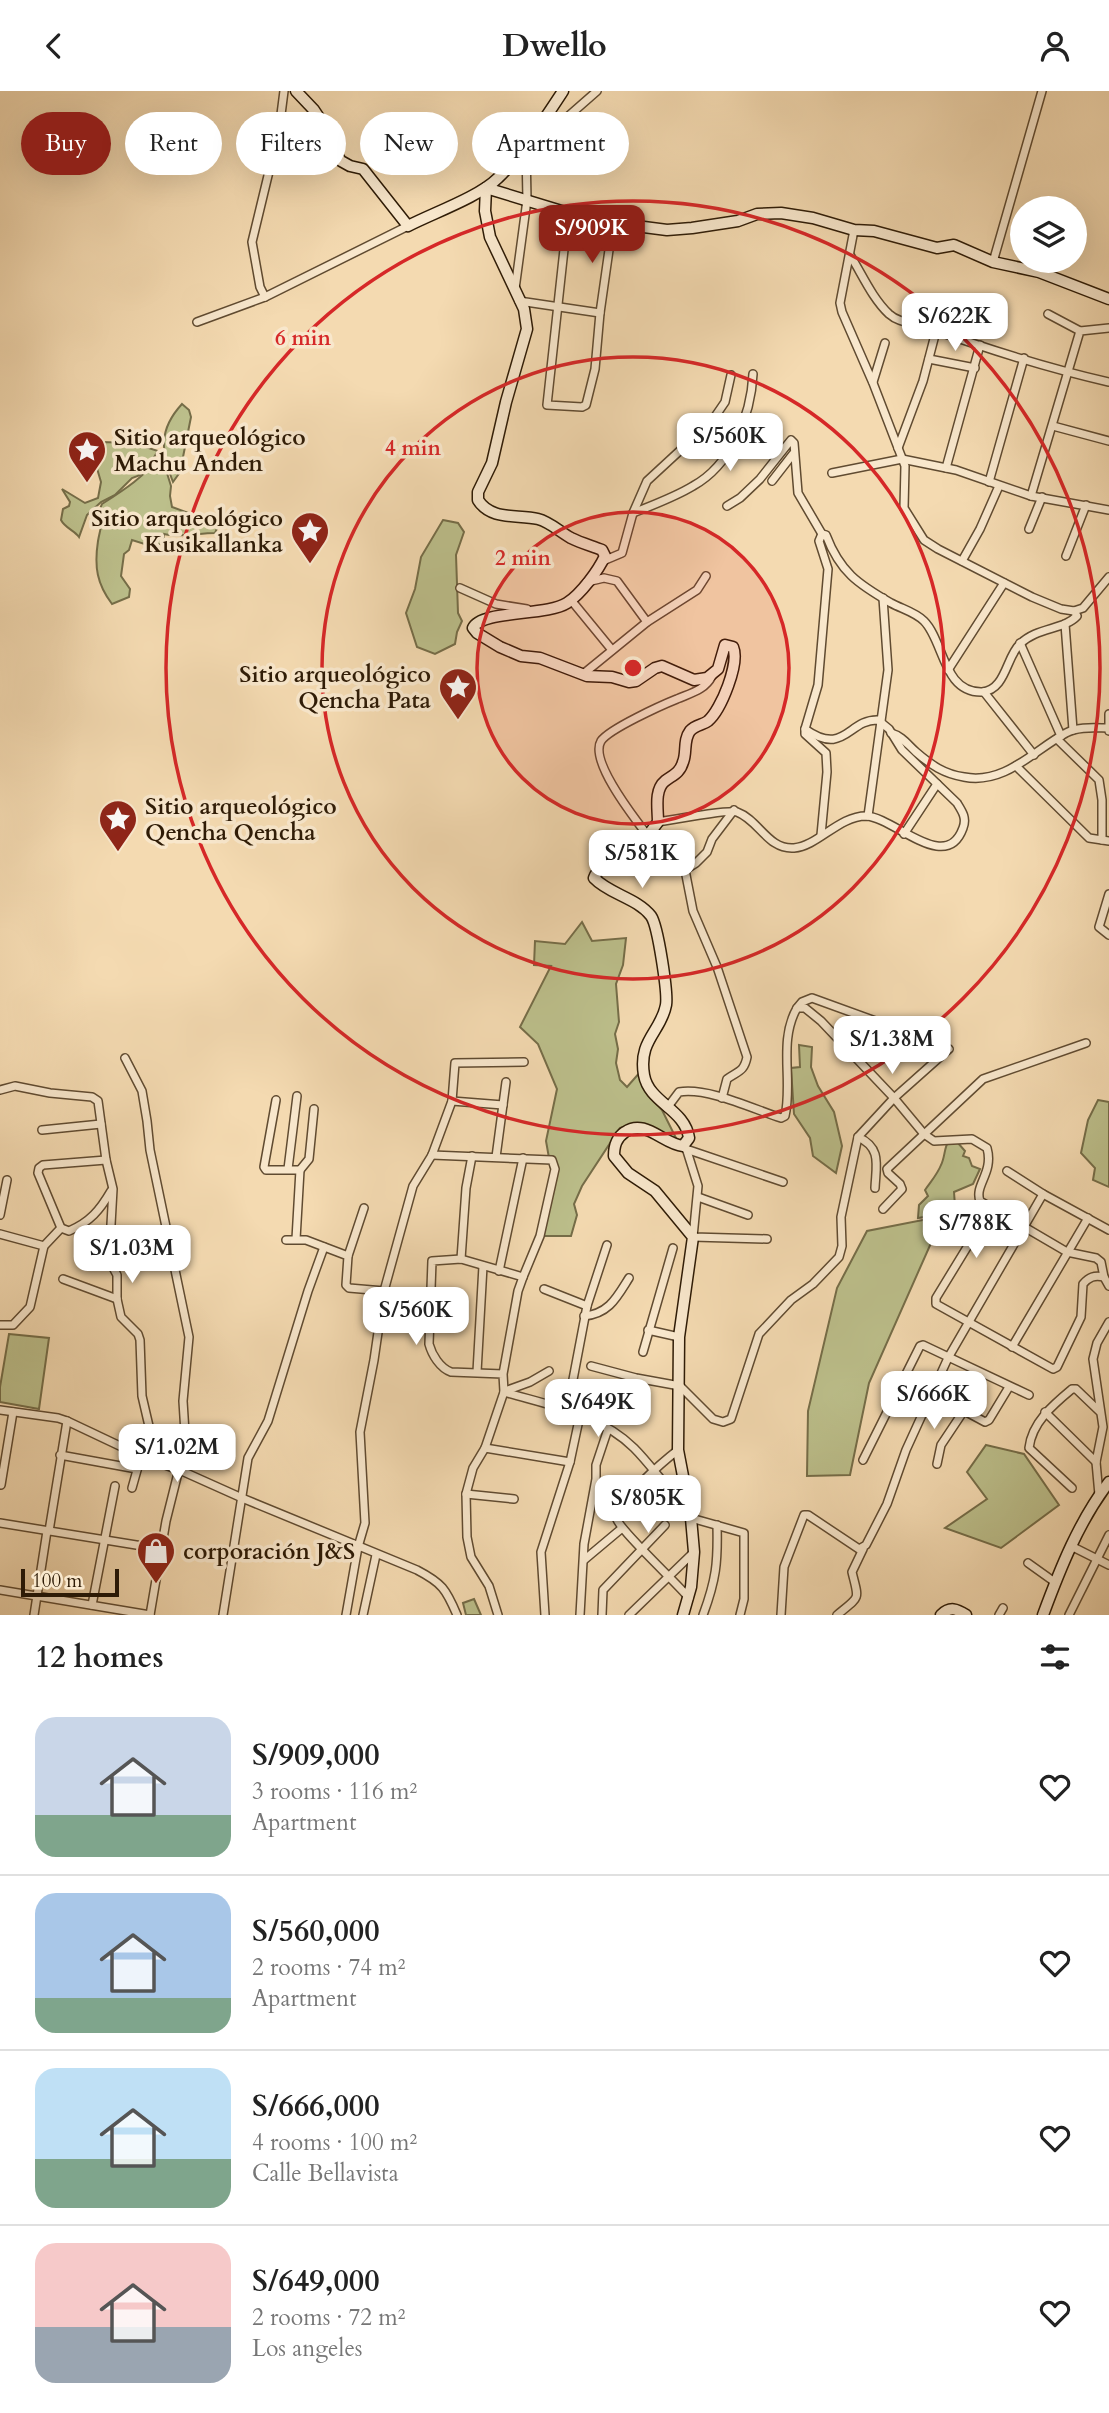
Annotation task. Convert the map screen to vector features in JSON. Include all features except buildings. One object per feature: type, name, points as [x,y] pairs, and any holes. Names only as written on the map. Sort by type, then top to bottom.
[{"type":"main road","points":[[296,91],[324,125],[334,152],[350,166],[363,169],[408,226],[486,188],[501,175]]},
{"type":"main road","points":[[549,112],[563,91]]},
{"type":"main road","points":[[486,188],[568,213],[667,230],[706,227],[757,214],[781,213],[813,218],[853,230],[874,231],[937,248],[954,245],[993,261],[1039,272],[1109,299]]},
{"type":"main road","points":[[486,188],[485,211],[490,237],[524,309],[527,329],[492,463],[478,492],[478,501],[499,515],[546,522],[572,538],[602,550],[605,555],[587,583],[567,603],[552,608],[483,619],[476,622],[473,628],[477,633],[521,656],[540,658],[582,675],[636,681],[662,666],[694,680],[707,678],[718,669],[725,645],[733,647],[734,664],[722,697],[711,718],[691,730],[687,736],[681,768],[659,789],[658,822],[648,836],[621,860],[601,868],[594,878],[646,912],[655,924],[667,993],[666,1006],[648,1038],[643,1066],[645,1079],[659,1101],[682,1119],[689,1138],[685,1149],[645,1128],[636,1127],[622,1133],[614,1147],[614,1156],[623,1168],[655,1191],[693,1240],[679,1336],[678,1450],[694,1552],[689,1598],[683,1615]]},
{"type":"main road","points":[[1043,1615],[1071,1546],[1109,1482]]},
{"type":"main road","points":[[941,1615],[952,1609],[958,1609],[967,1615]]},
{"type":"street","points":[[265,297],[260,287],[252,242],[279,130],[284,91]]},
{"type":"street","points":[[573,112],[597,91]]},
{"type":"street","points":[[993,261],[1042,91]]},
{"type":"street","points":[[515,289],[527,200],[524,175]]},
{"type":"street","points":[[568,213],[547,405],[586,405],[595,369],[613,222]]},
{"type":"street","points":[[197,322],[265,297],[408,226]]},
{"type":"street","points":[[853,230],[840,303],[905,466],[904,508],[924,540],[1004,583],[1061,609],[1074,611],[1083,608],[1109,577]]},
{"type":"street","points":[[850,254],[878,301],[890,315],[902,322],[918,324],[1066,373],[1109,382]]},
{"type":"street","points":[[519,301],[600,313]]},
{"type":"street","points":[[1048,314],[1080,331],[1109,328]]},
{"type":"street","points":[[898,448],[936,331]]},
{"type":"street","points":[[1031,496],[1080,331]]},
{"type":"street","points":[[873,383],[885,343]]},
{"type":"street","points":[[946,468],[980,345]]},
{"type":"street","points":[[989,482],[1024,358]]},
{"type":"street","points":[[929,359],[975,367]]},
{"type":"street","points":[[603,561],[622,553],[633,513],[647,481],[712,421],[725,402],[730,375]]},
{"type":"street","points":[[633,513],[693,486],[719,463],[748,414],[753,375]]},
{"type":"street","points":[[1053,426],[1109,441]]},
{"type":"street","points":[[727,506],[760,479],[789,440],[794,443],[798,493],[822,534],[827,535],[838,563],[848,574],[883,598],[922,619],[929,627],[948,670],[959,684],[984,692],[1034,755]]},
{"type":"street","points":[[772,481],[793,453]]},
{"type":"street","points":[[832,473],[902,459],[946,468],[1031,496],[1109,510]]},
{"type":"street","points":[[962,561],[999,486]]},
{"type":"street","points":[[1029,529],[1042,497]]},
{"type":"street","points":[[1066,556],[1086,505]]},
{"type":"street","points":[[821,835],[827,772],[826,753],[807,737],[805,729],[818,685],[828,569],[819,541],[822,534]]},
{"type":"street","points":[[582,675],[647,622],[697,590],[706,576]]},
{"type":"street","points":[[587,583],[604,578],[617,581],[647,622]]},
{"type":"street","points":[[948,670],[1004,583]]},
{"type":"street","points":[[460,589],[507,607],[552,608]]},
{"type":"street","points":[[868,816],[888,670],[883,598]]},
{"type":"street","points":[[571,600],[612,650]]},
{"type":"street","points":[[984,692],[1001,680],[1020,643],[1034,633],[1074,619],[1077,616],[1074,611]]},
{"type":"street","points":[[1065,624],[1073,730]]},
{"type":"street","points":[[1016,766],[1089,838],[1105,840],[1098,780],[1059,738],[1020,643]]},
{"type":"street","points":[[648,836],[610,782],[600,761],[600,742],[622,726],[702,688],[713,674]]},
{"type":"street","points":[[890,732],[898,735],[931,765],[942,771],[966,778],[988,777],[1016,766],[1073,730],[1109,729],[1109,714]]},
{"type":"street","points":[[658,822],[734,810],[756,823],[773,843],[784,848],[804,846],[854,818],[868,816],[904,834],[941,846],[950,846],[954,842],[963,828],[964,813],[902,750],[882,722],[871,719],[851,732],[831,739],[815,736],[805,729]]},
{"type":"street","points":[[904,834],[937,784]]},
{"type":"street","points":[[722,1098],[727,1079],[741,1072],[747,1057],[718,967],[694,911],[685,870],[707,852],[712,839],[734,810]]},
{"type":"street","points":[[1109,894],[1099,927],[1109,935]]},
{"type":"street","points":[[667,1108],[677,1094],[685,1091],[722,1098],[780,1118],[785,1116],[786,1055],[792,1017],[802,1002],[812,998],[914,1035]]},
{"type":"street","points":[[796,1008],[805,1008],[821,1021],[894,1098],[923,1134],[934,1141],[972,1139],[987,1148],[989,1167],[978,1197],[980,1201],[1067,1252],[1096,1258],[1101,1262],[1109,1286]]},
{"type":"street","points":[[883,1209],[902,1189],[888,1174],[887,1169],[989,1076],[1086,1043]]},
{"type":"street","points":[[591,1366],[680,1386],[713,1419],[723,1422],[731,1419],[759,1334],[791,1300],[813,1284],[839,1257],[842,1246],[841,1217],[859,1137],[894,1098],[948,1049]]},
{"type":"street","points":[[0,1590],[92,1605],[101,1611],[150,1615],[186,1433],[183,1401],[189,1333],[150,1150],[142,1091],[125,1058]]},
{"type":"street","points":[[346,1615],[366,1511],[360,1432],[384,1291],[414,1187],[432,1155],[452,1101],[455,1063],[524,1062]]},
{"type":"street","points":[[496,1157],[506,1082]]},
{"type":"street","points":[[0,1099],[1,1090],[15,1086],[92,1097],[98,1101],[113,1189],[108,1253],[110,1264],[117,1275],[117,1299],[121,1317],[138,1335],[140,1341],[142,1396],[152,1439],[137,1469],[132,1488]]},
{"type":"street","points":[[288,1169],[297,1096]]},
{"type":"street","points":[[276,1100],[265,1170],[300,1170]]},
{"type":"street","points":[[452,1101],[503,1105]]},
{"type":"street","points":[[296,1239],[300,1170],[309,1160],[314,1109]]},
{"type":"street","points":[[42,1130],[101,1123]]},
{"type":"street","points":[[859,1137],[870,1142],[874,1148],[875,1188]]},
{"type":"street","points":[[685,1149],[783,1182]]},
{"type":"street","points":[[685,1149],[698,1186],[693,1240],[767,1239]]},
{"type":"street","points":[[432,1155],[552,1160],[555,1169],[540,1236],[518,1291],[503,1374],[504,1392],[485,1448],[473,1468],[466,1495],[467,1537],[471,1557],[489,1586],[498,1615]]},
{"type":"street","points":[[461,1259],[466,1188],[472,1156]]},
{"type":"street","points":[[499,1271],[523,1158]]},
{"type":"street","points":[[61,1229],[38,1173],[39,1168],[43,1165],[106,1160]]},
{"type":"street","points":[[1007,1171],[1109,1230]]},
{"type":"street","points":[[0,1215],[7,1180]]},
{"type":"street","points":[[61,1229],[69,1231],[98,1214],[113,1189]]},
{"type":"street","points":[[837,1615],[856,1599],[858,1592],[852,1572],[887,1504],[906,1450],[948,1358],[1044,1194]]},
{"type":"street","points":[[698,1197],[748,1215]]},
{"type":"street","points":[[364,1208],[348,1256],[346,1285],[349,1288],[384,1291]]},
{"type":"street","points":[[991,1208],[934,1301],[967,1322],[1050,1369],[1057,1367],[1081,1317],[1083,1284],[1094,1276],[1104,1277]]},
{"type":"street","points":[[1012,1347],[1088,1218]]},
{"type":"street","points":[[0,1325],[13,1325],[30,1307],[44,1246],[61,1229]]},
{"type":"street","points":[[0,1234],[44,1246]]},
{"type":"street","points":[[286,1240],[296,1239],[348,1256]]},
{"type":"street","points":[[567,1411],[584,1316],[607,1245]]},
{"type":"street","points":[[223,1615],[248,1458],[272,1410],[324,1247]]},
{"type":"street","points":[[643,1352],[673,1248]]},
{"type":"street","points":[[503,1374],[451,1372],[444,1369],[431,1352],[430,1264],[435,1259],[461,1259],[523,1277]]},
{"type":"street","points":[[477,1372],[483,1266]]},
{"type":"street","points":[[584,1316],[595,1315],[606,1309],[629,1277]]},
{"type":"street","points":[[63,1279],[117,1299]]},
{"type":"street","points":[[544,1289],[587,1306]]},
{"type":"street","points":[[1099,1495],[1096,1462],[1103,1427],[1093,1359],[1097,1343],[1109,1322]]},
{"type":"street","points":[[648,1330],[679,1336]]},
{"type":"street","points":[[863,1460],[920,1346],[923,1345],[1009,1388],[1029,1395]]},
{"type":"street","points":[[504,1392],[549,1371]]},
{"type":"street","points":[[933,1394],[985,1422],[989,1420],[1009,1388]]},
{"type":"street","points":[[1072,1489],[1029,1447],[1030,1440],[1045,1412],[1072,1389],[1076,1389],[1100,1412]]},
{"type":"street","points":[[504,1392],[580,1415],[608,1429],[636,1450],[687,1510],[717,1525],[744,1533],[744,1599],[740,1615]]},
{"type":"street","points":[[0,1410],[67,1421],[144,1457],[436,1580],[447,1593],[457,1615]]},
{"type":"street","points":[[1,1485],[13,1412]]},
{"type":"street","points":[[937,1464],[941,1445],[963,1412]]},
{"type":"street","points":[[1045,1412],[1096,1462]]},
{"type":"street","points":[[545,1615],[541,1552],[570,1462],[580,1415]]},
{"type":"street","points":[[34,1615],[67,1421]]},
{"type":"street","points":[[580,1615],[584,1544],[596,1479],[596,1465],[608,1429]]},
{"type":"street","points":[[485,1448],[570,1462]]},
{"type":"street","points":[[678,1450],[652,1470],[619,1508],[616,1518],[621,1529],[689,1598]]},
{"type":"street","points":[[60,1455],[137,1469]]},
{"type":"street","points":[[92,1605],[114,1486]]},
{"type":"street","points":[[466,1495],[514,1499]]},
{"type":"street","points":[[781,1615],[784,1567],[804,1515],[808,1514],[822,1522],[859,1549],[863,1549]]},
{"type":"street","points":[[0,1523],[162,1549]]},
{"type":"street","points":[[602,1615],[603,1590],[665,1525]]},
{"type":"street","points":[[703,1615],[713,1589],[717,1560],[717,1525]]},
{"type":"street","points":[[584,1560],[621,1529]]},
{"type":"street","points":[[1069,1615],[1109,1535]]},
{"type":"street","points":[[1071,1546],[1109,1565]]},
{"type":"street","points":[[629,1615],[694,1552]]},
{"type":"street","points":[[363,1615],[376,1555]]},
{"type":"street","points":[[1028,1563],[1056,1583]]},
{"type":"green space","points":[[182,404],[189,410],[191,417],[180,472],[173,482],[164,451],[165,432]]},
{"type":"green space","points":[[101,442],[133,443],[158,451],[143,474],[132,478],[115,495],[101,502],[87,515],[79,537],[61,520],[63,509],[69,506],[70,502],[62,489],[85,503],[98,498],[101,482],[96,465],[91,461]]},
{"type":"green space","points":[[161,454],[171,486],[172,507],[219,524],[215,533],[164,534],[163,542],[154,547],[132,540],[129,550],[124,554],[121,576],[130,589],[129,597],[112,604],[100,582],[97,567],[102,521],[100,509],[102,504],[142,476]]},
{"type":"green space","points":[[443,520],[458,523],[464,532],[456,555],[458,613],[462,621],[455,644],[435,654],[417,647],[406,613],[415,589],[421,557]]},
{"type":"green space","points":[[582,922],[592,941],[626,938],[623,965],[616,984],[619,1022],[615,1034],[618,1049],[616,1063],[620,1080],[627,1087],[641,1071],[644,1089],[662,1110],[676,1138],[667,1137],[641,1123],[620,1128],[582,1186],[574,1204],[577,1215],[571,1236],[540,1236],[552,1175],[546,1141],[557,1089],[538,1044],[520,1027],[551,966],[534,965],[535,941],[565,944]]},
{"type":"green space","points":[[799,1045],[812,1047],[811,1067],[818,1086],[834,1112],[842,1146],[836,1173],[813,1156],[810,1138],[794,1114],[791,1068],[800,1067]]},
{"type":"green space","points":[[1098,1100],[1109,1102],[1109,1187],[1093,1180],[1095,1168],[1081,1153],[1088,1120]]},
{"type":"green space","points":[[948,1142],[958,1143],[965,1151],[963,1156],[969,1158],[972,1166],[980,1169],[973,1184],[954,1192],[956,1220],[954,1225],[946,1228],[943,1214],[918,1218],[919,1205],[928,1196],[925,1190],[939,1169]]},
{"type":"green space","points":[[943,1216],[869,1383],[850,1475],[807,1476],[808,1411],[837,1288],[867,1231]]},
{"type":"green space","points":[[9,1334],[49,1338],[39,1409],[0,1402]]},
{"type":"green space","points":[[986,1445],[1024,1454],[1059,1505],[1001,1548],[945,1528],[987,1499],[967,1472]]},
{"type":"green space","points":[[474,1599],[481,1615],[466,1615],[463,1603]]},
{"type":"place","name":"Sitio arqueológico Machu Anden","points":[[87,484]]},
{"type":"place","name":"Sitio arqueológico Kusikallanka","points":[[310,565]]},
{"type":"place","name":"Sitio arqueológico Qencha Pata","points":[[458,721]]},
{"type":"place","name":"Sitio arqueológico Qencha Qencha","points":[[118,853]]},
{"type":"place","name":"corporación J&S","points":[[156,1585]]}]
